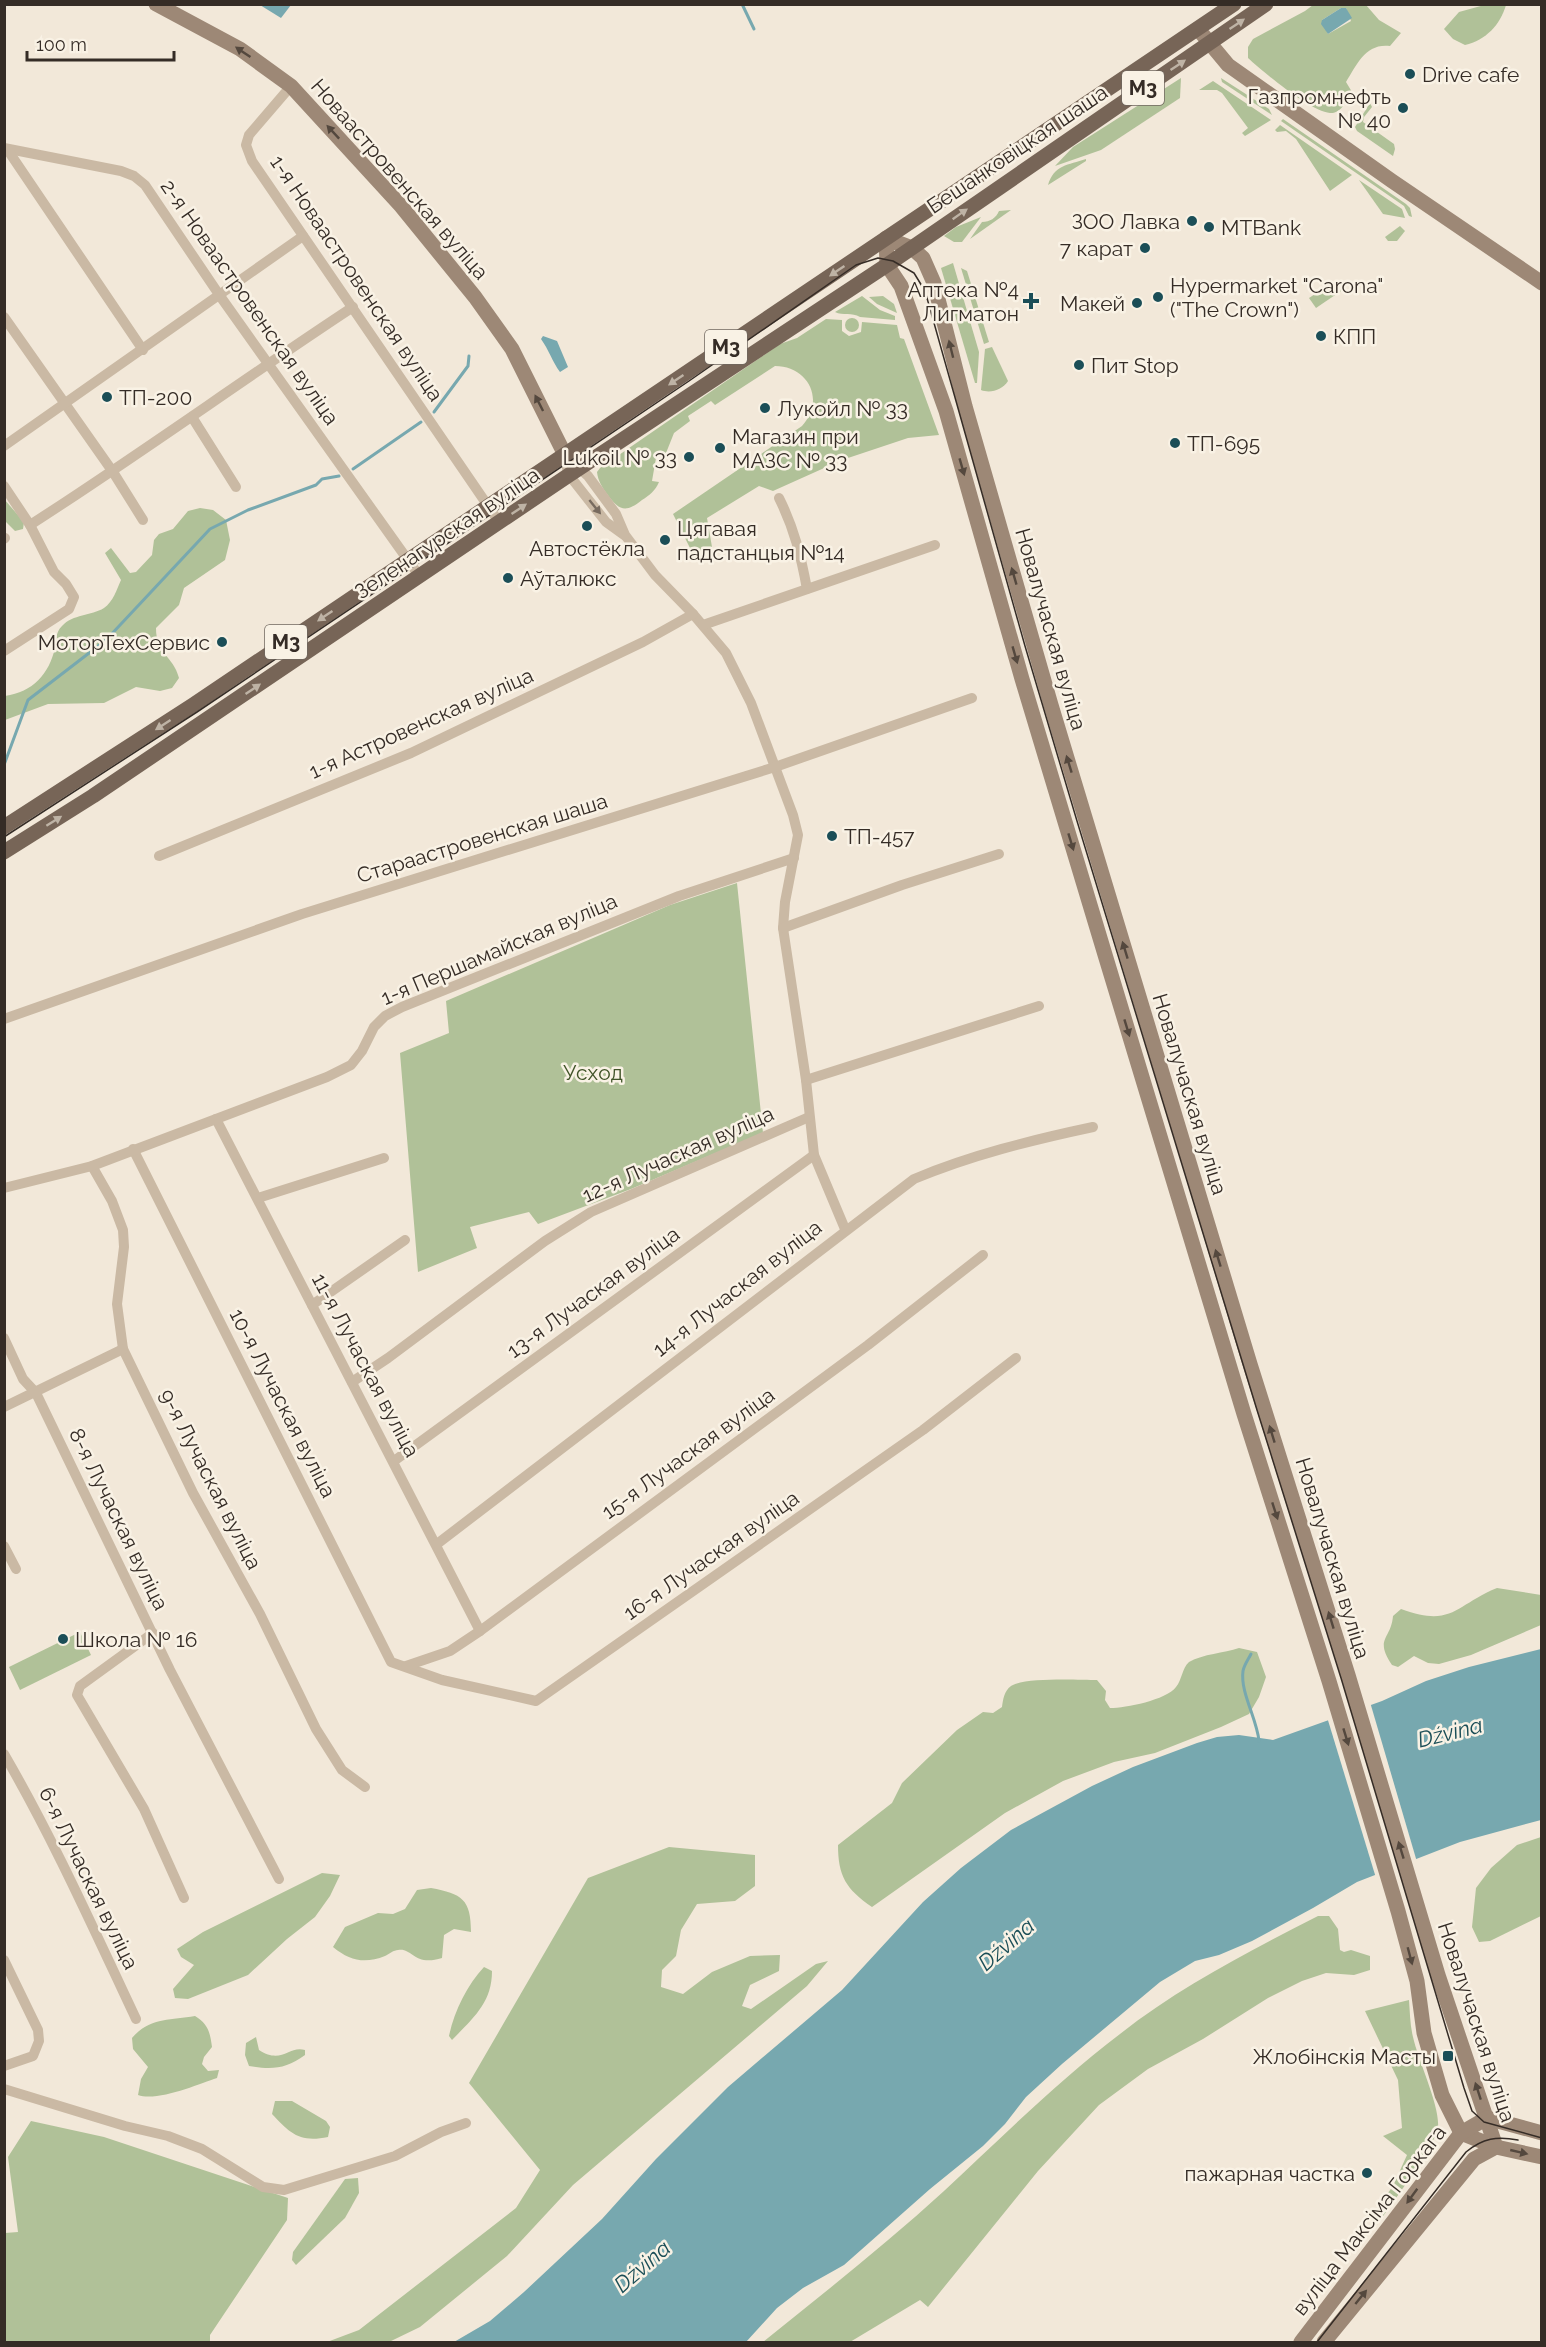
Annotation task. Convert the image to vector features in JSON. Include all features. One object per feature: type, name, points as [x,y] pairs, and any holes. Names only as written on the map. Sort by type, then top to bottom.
[{"type":"main road","points":[[156,4],[240,49],[291,86]]},
{"type":"main road","name":"Бешанковіцкая шаша","points":[[886,238],[978,179],[1234,4]]},
{"type":"main road","name":"Бешанковіцкая шаша","points":[[912,248],[1266,4]]},
{"type":"main road","points":[[1198,29],[1228,65],[1542,283]]},
{"type":"main road","name":"Новаастровенская вуліца","points":[[291,86],[401,206],[475,297],[512,349],[565,455]]},
{"type":"main road","points":[[886,238],[912,248]]},
{"type":"main road","name":"Новалучаская вуліца","points":[[886,238],[887,265],[901,286],[945,411],[1025,690],[1244,1414],[1329,1681],[1398,1911],[1417,1981],[1427,2045],[1442,2095],[1461,2133],[1496,2146]]},
{"type":"main road","name":"Зеленагурская вуліца","points":[[4,826],[193,705],[886,238]]},
{"type":"main road","name":"Новалучаская вуліца","points":[[912,248],[923,258],[934,283],[965,406],[1054,716],[1438,1975],[1496,2146]]},
{"type":"main road","name":"Зеленагурская вуліца","points":[[4,852],[912,248]]},
{"type":"main road","points":[[1487,2118],[1542,2133]]},
{"type":"main road","name":"вуліца Максіма Горкага","points":[[1301,2343],[1437,2161],[1461,2133],[1487,2118]]},
{"type":"main road","points":[[1496,2146],[1542,2157]]},
{"type":"main road","name":"вуліца Максіма Горкага","points":[[1324,2343],[1473,2159],[1496,2146]]},
{"type":"street","name":"1-я Новаастровенская вуліца","points":[[291,86],[249,135],[246,145],[252,161],[499,522]]},
{"type":"street","points":[[6,149],[143,350]]},
{"type":"street","name":"2-я Новаастровенская вуліца","points":[[6,149],[121,171],[134,176],[145,185],[220,296],[420,577]]},
{"type":"street","points":[[4,446],[303,236]]},
{"type":"street","points":[[30,525],[113,472],[268,363],[353,307]]},
{"type":"street","points":[[4,316],[66,403],[143,520]]},
{"type":"street","points":[[945,411],[965,406]]},
{"type":"street","points":[[192,417],[236,487]]},
{"type":"street","points":[[565,455],[606,522],[625,535],[655,576],[704,625],[726,653],[751,703],[775,767],[798,835],[785,902],[783,928],[806,1080],[814,1155],[845,1229]]},
{"type":"street","points":[[4,486],[30,525],[54,572],[66,584],[74,597],[69,609],[4,651]]},
{"type":"street","points":[[779,498],[792,522],[807,589]]},
{"type":"street","points":[[456,526],[468,544]]},
{"type":"street","points":[[704,625],[935,544]]},
{"type":"street","name":"1-я Астровенская вуліца","points":[[159,856],[411,753],[644,642],[693,614]]},
{"type":"street","name":"Стараастровенская шаша","points":[[4,1019],[302,914],[775,767],[972,698]]},
{"type":"street","points":[[193,705],[204,721]]},
{"type":"street","points":[[783,928],[999,854]]},
{"type":"street","name":"1-я Першамайская вуліца","points":[[4,1188],[92,1166],[327,1077],[351,1065],[362,1051],[374,1027],[385,1016],[402,1007],[679,896],[794,858]]},
{"type":"street","points":[[806,1080],[1039,1006]]},
{"type":"street","name":"12-я Лучаская вуліца","points":[[352,1382],[388,1358],[545,1241],[591,1212],[809,1117]]},
{"type":"street","name":"11-я Лучаская вуліца","points":[[216,1119],[480,1630]]},
{"type":"street","name":"14-я Лучаская вуліца","points":[[437,1544],[845,1229],[914,1179],[934,1170],[1039,1139],[1093,1127]]},
{"type":"street","name":"10-я Лучаская вуліца","points":[[133,1149],[391,1662],[406,1666]]},
{"type":"street","name":"13-я Лучаская вуліца","points":[[394,1461],[814,1155]]},
{"type":"street","points":[[258,1198],[384,1158]]},
{"type":"street","name":"9-я Лучаская вуліца","points":[[92,1166],[112,1201],[123,1230],[124,1247],[117,1304],[123,1349],[194,1493],[260,1614],[316,1729],[342,1770],[365,1786]]},
{"type":"street","points":[[312,1305],[405,1240]]},
{"type":"street","name":"15-я Лучаская вуліца","points":[[406,1666],[450,1651],[480,1630],[868,1345],[983,1255]]},
{"type":"street","name":"8-я Лучаская вуліца","points":[[4,1338],[23,1379],[36,1393],[153,1633],[279,1879]]},
{"type":"street","points":[[4,1407],[123,1349]]},
{"type":"street","name":"16-я Лучаская вуліца","points":[[406,1666],[442,1680],[536,1701],[923,1430],[1016,1358]]},
{"type":"street","points":[[1244,1414],[1264,1408]]},
{"type":"street","points":[[4,1546],[16,1569]]},
{"type":"street","points":[[153,1633],[80,1686],[76,1695],[144,1809],[184,1898]]},
{"type":"street","name":"6-я Лучаская вуліца","points":[[4,1754],[33,1803],[136,2019]]},
{"type":"street","points":[[4,1960],[38,2030],[39,2041],[33,2056],[4,2066]]},
{"type":"street","points":[[4,2089],[125,2126],[168,2136],[202,2149],[263,2187],[284,2190],[395,2156],[441,2132],[466,2123]]},
{"type":"street","points":[[1374,2247],[1392,2258]]},
{"type":"green space","points":[[1488,4],[1506,5],[1491,31],[1473,43],[1465,45],[1453,39],[1444,29],[1459,12]]},
{"type":"green space","points":[[1313,5],[1366,5],[1379,20],[1401,33],[1390,46],[1375,48],[1363,56],[1346,82],[1352,92],[1343,106],[1334,113],[1322,111],[1299,99],[1248,58],[1248,47],[1253,39]],"holes":[[[1341,8],[1346,8],[1351,21],[1328,34],[1322,20]]]},
{"type":"green space","points":[[1181,78],[1180,98],[1101,150],[1055,166],[1073,147]]},
{"type":"green space","points":[[1221,78],[1269,109],[1272,115],[1222,82]]},
{"type":"green space","points":[[1213,81],[1271,120],[1245,136],[1242,133],[1248,128],[1222,93],[1217,90],[1199,90]]},
{"type":"green space","points":[[1370,103],[1372,107],[1363,122],[1394,144],[1393,156],[1357,131],[1355,127]]},
{"type":"green space","points":[[1283,119],[1406,204],[1410,208],[1412,217],[1409,216],[1404,206],[1281,121]]},
{"type":"green space","points":[[1280,125],[1352,175],[1330,191],[1296,139],[1286,131],[1277,132],[1275,130]]},
{"type":"green space","points":[[1086,159],[1086,161],[1048,185],[1058,170]]},
{"type":"green space","points":[[1359,180],[1402,209],[1405,218],[1383,214]]},
{"type":"green space","points":[[1011,210],[970,239],[982,222],[992,219],[999,211]]},
{"type":"green space","points":[[981,217],[962,242],[954,242],[944,236],[956,227]]},
{"type":"green space","points":[[1400,226],[1405,231],[1397,241],[1388,241],[1385,237]]},
{"type":"green space","points":[[953,263],[979,352],[977,383],[975,383],[941,268]]},
{"type":"green space","points":[[961,268],[967,271],[989,342],[984,344]]},
{"type":"green space","points":[[1335,284],[1344,289],[1316,308],[1309,298],[1329,285]]},
{"type":"green space","points":[[862,296],[880,310],[895,316],[895,320],[835,312]]},
{"type":"green space","points":[[883,296],[894,304],[897,313],[877,304],[869,297]]},
{"type":"green space","points":[[849,318],[855,318],[859,325],[855,332],[849,332],[845,328],[845,322]]},
{"type":"green space","points":[[826,319],[842,320],[842,331],[849,336],[861,332],[862,322],[897,325],[900,338],[904,339],[939,435],[908,438],[842,460],[773,491],[759,486],[707,518],[712,547],[693,554],[673,514],[802,426],[809,416],[813,406],[810,386],[797,372],[775,366],[715,405],[711,401],[688,416],[690,421],[674,433],[666,453],[657,452],[652,481],[659,482],[650,494],[627,508],[619,507],[611,500],[599,481],[597,472],[600,468],[780,344],[797,338]]},
{"type":"green space","points":[[992,347],[1008,381],[996,390],[985,391],[981,390],[985,349]]},
{"type":"green space","points":[[4,499],[24,522],[23,529],[15,531],[5,521]]},
{"type":"green space","points":[[200,508],[213,510],[226,520],[230,540],[225,560],[184,588],[179,605],[156,628],[159,644],[173,664],[179,678],[172,688],[160,691],[136,687],[104,703],[48,704],[5,720],[5,696],[32,686],[44,674],[55,648],[57,634],[62,626],[71,619],[104,608],[112,599],[121,580],[105,553],[111,548],[130,573],[136,572],[152,555],[154,540],[159,534],[173,529],[188,511]]},
{"type":"green space","name":"Усход","points":[[737,883],[763,1133],[631,1189],[538,1224],[529,1212],[470,1227],[477,1248],[418,1272],[400,1053],[449,1033],[446,1001],[670,905]]},
{"type":"green space","points":[[1497,1588],[1541,1595],[1541,1625],[1471,1655],[1439,1664],[1428,1663],[1414,1656],[1398,1667],[1392,1665],[1384,1644],[1393,1616],[1401,1609],[1432,1616],[1443,1615]]},
{"type":"green space","points":[[80,1632],[91,1655],[20,1690],[9,1667]]},
{"type":"green space","points":[[1239,1648],[1257,1652],[1266,1677],[1259,1697],[1249,1714],[1155,1753],[1114,1762],[1063,1781],[1005,1813],[872,1907],[845,1881],[838,1856],[838,1845],[892,1803],[902,1783],[957,1730],[983,1712],[993,1713],[1002,1707],[1005,1693],[1011,1686],[1040,1680],[1097,1680],[1106,1691],[1105,1700],[1110,1708],[1126,1707],[1171,1692],[1178,1684],[1189,1662]]},
{"type":"green space","points":[[1541,1837],[1541,1916],[1490,1941],[1479,1942],[1472,1927],[1476,1888],[1491,1868],[1517,1845]]},
{"type":"green space","points":[[669,1847],[755,1855],[755,1886],[735,1901],[697,1904],[681,1930],[676,1956],[662,1970],[661,1987],[683,1994],[712,1972],[750,1956],[780,1955],[779,1971],[750,1985],[742,2006],[751,2009],[816,1964],[828,1961],[807,1986],[573,2185],[507,2256],[420,2327],[389,2342],[327,2342],[359,2330],[516,2208],[540,2170],[469,2083],[588,1878]]},
{"type":"green space","points":[[322,1873],[340,1875],[330,1896],[315,1917],[248,1975],[188,1999],[175,1998],[173,1989],[194,1965],[181,1957],[177,1949],[203,1932]]},
{"type":"green space","points":[[431,1888],[450,1893],[463,1900],[467,1905],[471,1921],[471,1932],[454,1929],[444,1935],[442,1958],[419,1959],[403,1950],[371,1960],[358,1960],[333,1947],[345,1927],[378,1913],[393,1914],[405,1909],[417,1890]]},
{"type":"green space","points":[[1318,1916],[1329,1916],[1338,1929],[1340,1950],[1344,1952],[1351,1950],[1370,1956],[1370,1970],[1354,1975],[1326,1973],[1302,1981],[1268,1998],[1203,2039],[1148,2069],[1099,2105],[1038,2171],[928,2307],[920,2300],[850,2342],[763,2342],[900,2230],[1052,2091],[1120,2034],[1192,1985]]},
{"type":"green space","points":[[484,1967],[492,1971],[489,1992],[474,2017],[452,2040],[449,2036],[458,2008],[472,1982]]},
{"type":"green space","points":[[1409,2000],[1413,2037],[1436,2107],[1438,2127],[1420,2163],[1374,2229],[1371,2227],[1374,2219],[1371,2219],[1372,2215],[1393,2186],[1407,2155],[1383,2136],[1402,2128],[1398,2080],[1365,2011]]},
{"type":"green space","points":[[195,2016],[206,2025],[212,2047],[204,2057],[202,2064],[208,2071],[219,2070],[217,2078],[167,2094],[146,2097],[138,2095],[141,2079],[148,2067],[133,2049],[132,2038],[153,2023]]},
{"type":"green space","points":[[256,2037],[259,2050],[267,2054],[274,2056],[299,2049],[305,2050],[305,2055],[285,2066],[265,2068],[249,2066],[245,2055],[246,2043]]},
{"type":"green space","points":[[275,2101],[292,2101],[326,2121],[330,2127],[328,2137],[310,2139],[290,2131],[272,2114]]},
{"type":"green space","points":[[31,2121],[104,2137],[288,2198],[287,2220],[210,2335],[210,2342],[5,2342],[5,2233],[18,2232],[8,2157]]},
{"type":"green space","points":[[358,2178],[359,2193],[345,2218],[296,2265],[292,2260],[293,2252],[345,2179]]},
{"type":"water","points":[[260,5],[291,5],[281,18]]},
{"type":"water","points":[[1341,8],[1346,8],[1352,18],[1328,34],[1321,24],[1322,20]]},
{"type":"water","points":[[543,336],[557,341],[568,367],[560,372],[541,339]]},
{"type":"water","name":"Dźvina","points":[[1541,1649],[1541,1820],[1460,1842],[1357,1882],[1252,1941],[1219,1955],[1195,1961],[1160,1982],[1026,2097],[1005,2124],[983,2146],[930,2189],[844,2265],[803,2288],[777,2308],[746,2342],[454,2342],[490,2321],[524,2292],[602,2219],[656,2159],[728,2087],[842,1990],[923,1902],[961,1868],[1011,1830],[1092,1786],[1133,1767],[1197,1743],[1217,1737],[1239,1735],[1273,1740],[1382,1701],[1426,1681],[1469,1667]]},
{"type":"pier","points":[[1370,1702],[1417,1862],[1376,1878],[1327,1717]]},
{"type":"waterway","points":[[742,4],[754,29]]},
{"type":"waterway","points":[[434,412],[468,366],[469,356]]},
{"type":"waterway","points":[[353,469],[421,422]]},
{"type":"waterway","points":[[4,765],[28,700],[106,640],[210,529],[248,510],[316,485],[322,479],[339,476]]},
{"type":"waterway","points":[[1251,1654],[1244,1669],[1243,1679],[1259,1741]]},
{"type":"tram line","points":[[4,837],[197,712],[689,381],[856,265],[878,258],[893,261],[914,273],[925,291],[1077,821],[1341,1678],[1464,2088],[1472,2111],[1484,2122],[1542,2138]]},
{"type":"tram line","points":[[1317,2342],[1466,2152],[1490,2139],[1518,2140]]},
{"type":"place","name":"Drive cafe","points":[[1410,74]]},
{"type":"place","name":"Газпромнефть № 40","points":[[1403,108]]},
{"type":"place","name":"ЗОО Лавка","points":[[1192,221]]},
{"type":"place","name":"MTBank","points":[[1209,227]]},
{"type":"place","name":"7 карат","points":[[1145,248]]},
{"type":"place","name":"Hypermarket \"Carona\" (\"The Crown\")","points":[[1158,297]]},
{"type":"place","name":"Аптека №4 Лигматон","points":[[1031,301]]},
{"type":"place","name":"Макей","points":[[1137,303]]},
{"type":"place","name":"КПП","points":[[1321,336]]},
{"type":"place","name":"Пит Stop","points":[[1079,365]]},
{"type":"place","name":"ТП-200","points":[[107,397]]},
{"type":"place","name":"Лукойл № 33","points":[[765,408]]},
{"type":"place","name":"ТП-695","points":[[1175,443]]},
{"type":"place","name":"Магазин при МАЗС № 33","points":[[720,448]]},
{"type":"place","name":"Lukoil № 33","points":[[689,457]]},
{"type":"place","name":"Автостёкла","points":[[587,526]]},
{"type":"place","name":"Цягавая падстанцыя №14","points":[[665,540]]},
{"type":"place","name":"Аўталюкс","points":[[508,578]]},
{"type":"place","name":"МоторТехСервис","points":[[222,642]]},
{"type":"place","name":"ТП-457","points":[[832,836]]},
{"type":"place","name":"Школа № 16","points":[[63,1639]]},
{"type":"place","name":"Жлобінскія Масты","points":[[1448,2056]]},
{"type":"place","name":"пажарная частка","points":[[1367,2173]]}]
